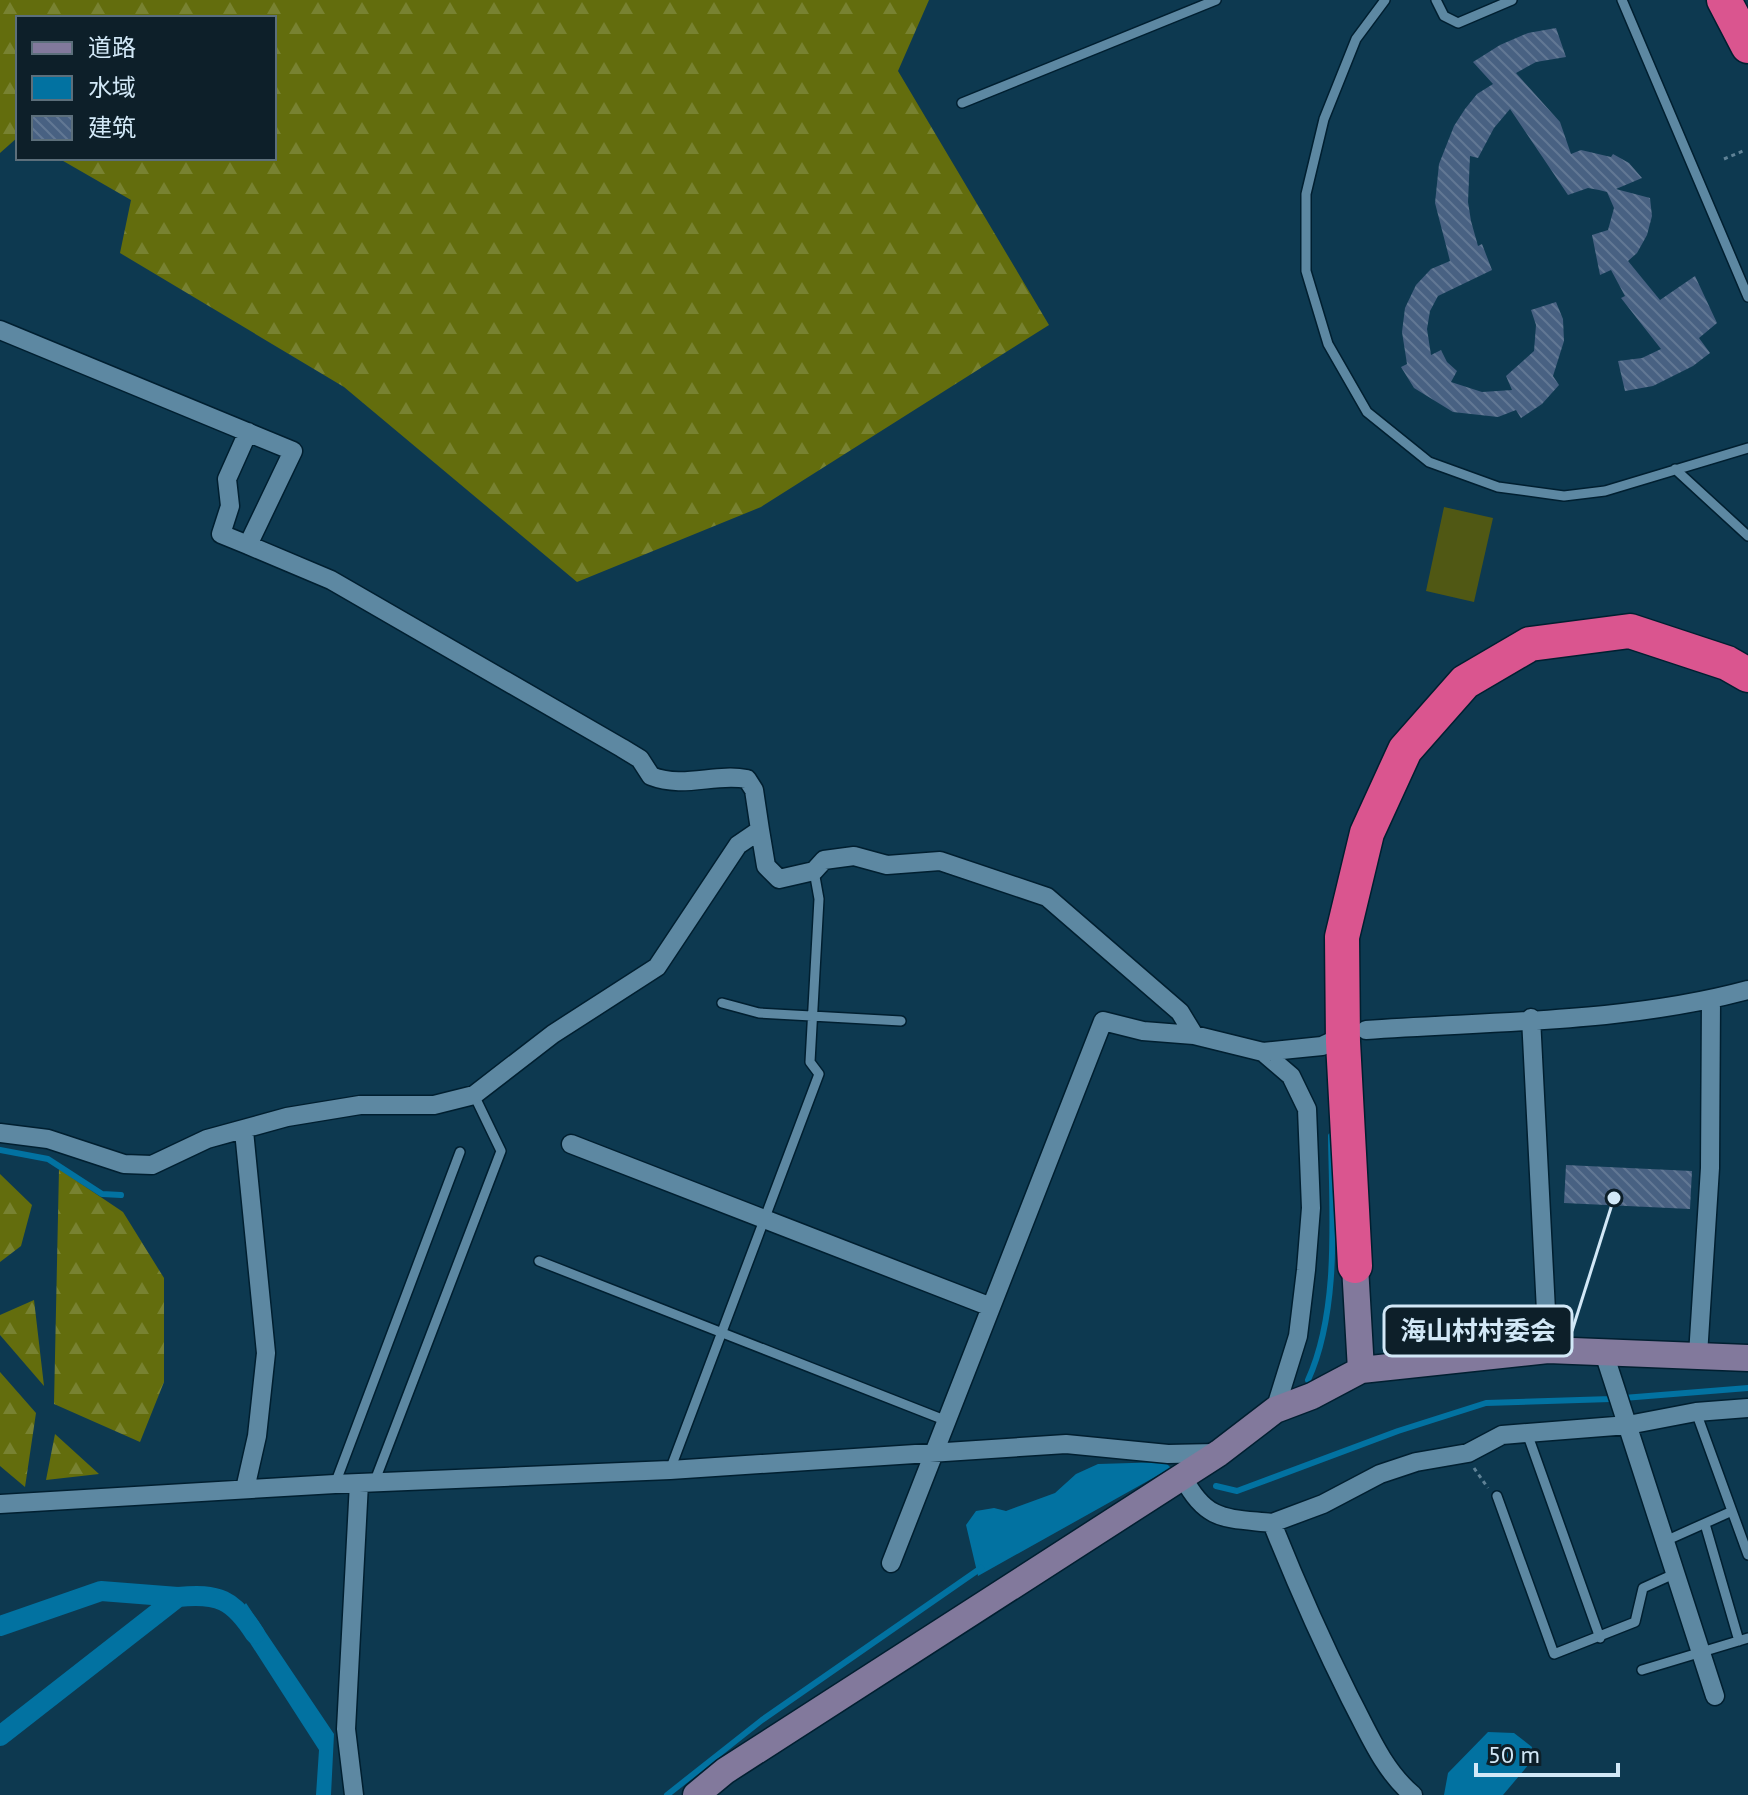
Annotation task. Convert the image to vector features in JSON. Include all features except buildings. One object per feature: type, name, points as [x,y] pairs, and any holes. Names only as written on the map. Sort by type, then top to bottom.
[{"type":"highway","points":[[1724,0],[1748,46]]},
{"type":"highway","points":[[1355,1266],[1343,1042],[1342,937],[1367,833],[1405,750],[1465,682],[1530,644],[1630,631],[1727,663],[1748,675]]},
{"type":"street","points":[[0,330],[293,451],[248,545]]},
{"type":"street","points":[[248,432],[227,479],[230,506],[221,534],[331,580],[640,759],[651,776],[684,784],[731,777],[747,779],[754,790],[766,866],[779,879],[814,871],[824,860],[854,856],[887,865],[940,861],[1047,897],[1180,1012],[1194,1035]]},
{"type":"street","points":[[0,1133],[48,1139],[124,1164],[152,1165],[207,1139],[287,1117],[360,1105],[434,1105],[474,1095],[553,1034],[657,967],[738,845],[760,830]]},
{"type":"street","points":[[1366,1030],[1711,1000],[1748,990]]},
{"type":"street","points":[[1698,1355],[1710,1168],[1711,1000]]},
{"type":"street","points":[[1531,1018],[1548,1350]]},
{"type":"street","points":[[891,1563],[1103,1021],[1143,1031],[1194,1035],[1263,1052],[1329,1043]]},
{"type":"street","points":[[1263,1052],[1291,1076],[1307,1109],[1311,1194],[1298,1336],[1275,1410]]},
{"type":"street","points":[[244,1131],[266,1353],[257,1436],[245,1489]]},
{"type":"street","points":[[571,1144],[991,1307]]},
{"type":"street","points":[[1355,1266],[1361,1370]]},
{"type":"street","points":[[696,1795],[725,1771],[1183,1477],[1275,1410],[1312,1396],[1361,1370],[1548,1350],[1748,1358]]},
{"type":"street","points":[[1603,1350],[1715,1696]]},
{"type":"street","points":[[1183,1477],[1196,1504],[1223,1518],[1272,1523],[1323,1504],[1380,1474],[1416,1462],[1468,1453],[1502,1435],[1626,1416],[1748,1408]]},
{"type":"street","points":[[0,1504],[335,1484],[670,1470],[1066,1444],[1168,1454],[1219,1453]]},
{"type":"street","points":[[354,1795],[346,1729],[366,1483]]},
{"type":"street","points":[[1272,1523],[1308,1614],[1374,1744],[1396,1781],[1413,1795]]},
{"type":"lane","points":[[962,103],[1216,0]]},
{"type":"lane","points":[[1385,0],[1356,39],[1324,119],[1306,194],[1306,271],[1328,344],[1367,412],[1429,462],[1498,487],[1564,496],[1605,491],[1748,448]]},
{"type":"lane","points":[[1436,0],[1444,16],[1458,23],[1512,0]]},
{"type":"lane","points":[[1622,0],[1748,297]]},
{"type":"lane","points":[[1675,469],[1748,536]]},
{"type":"lane","points":[[670,1470],[819,1074],[810,1062],[819,899],[814,871]]},
{"type":"lane","points":[[722,1003],[759,1013],[901,1021]]},
{"type":"lane","points":[[366,1483],[501,1151],[474,1095]]},
{"type":"lane","points":[[335,1484],[460,1152]]},
{"type":"lane","points":[[539,1261],[947,1421]]},
{"type":"lane","points":[[1696,1412],[1748,1555]]},
{"type":"lane","points":[[1526,1431],[1600,1638]]},
{"type":"lane","points":[[1497,1496],[1554,1654],[1635,1622],[1643,1588],[1674,1574]]},
{"type":"lane","points":[[1663,1542],[1730,1512]]},
{"type":"lane","points":[[1642,1670],[1744,1640],[1705,1524]]},
{"type":"path","points":[[1724,159],[1743,151]]},
{"type":"path","points":[[1468,1453],[1478,1477],[1497,1496]]},
{"type":"green space","points":[[0,0],[929,0],[898,71],[1049,325],[761,507],[577,582],[344,387],[120,253],[131,200],[61,160],[276,160],[276,16],[16,16],[16,139],[0,153]]},
{"type":"green space","points":[[1444,507],[1493,518],[1474,602],[1426,591]]},
{"type":"green space","points":[[59,1169],[123,1212],[164,1278],[164,1382],[140,1442],[54,1404]]},
{"type":"green space","points":[[0,1174],[32,1205],[21,1246],[0,1262]]},
{"type":"green space","points":[[34,1300],[44,1386],[0,1335],[0,1315]]},
{"type":"green space","points":[[0,1372],[36,1413],[25,1487],[0,1466]]},
{"type":"green space","points":[[55,1434],[99,1474],[46,1480]]},
{"type":"water","points":[[1165,1462],[1171,1468],[978,1576],[966,1525],[976,1511],[994,1508],[1006,1511],[1055,1493],[1076,1474],[1098,1464]]},
{"type":"water","points":[[246,1603],[334,1734],[331,1795],[316,1795],[319,1750],[234,1618]]},
{"type":"water","points":[[1488,1732],[1514,1733],[1532,1747],[1530,1763],[1503,1795],[1444,1795],[1448,1773]]},
{"type":"waterway","points":[[1308,1380],[1318,1353],[1330,1292],[1333,1228],[1331,1136]]},
{"type":"waterway","points":[[0,1150],[48,1159],[102,1194],[121,1195]]},
{"type":"waterway","points":[[1216,1486],[1237,1491],[1398,1431],[1486,1403],[1611,1399],[1748,1388]]},
{"type":"waterway","points":[[667,1795],[762,1720],[981,1568]]},
{"type":"waterway","points":[[0,1626],[101,1591],[178,1597]]},
{"type":"waterway","points":[[0,1736],[178,1597],[204,1596],[223,1601],[239,1613],[255,1634]]},
{"type":"place","name":"海山村村委会","points":[[1614,1198]]}]
